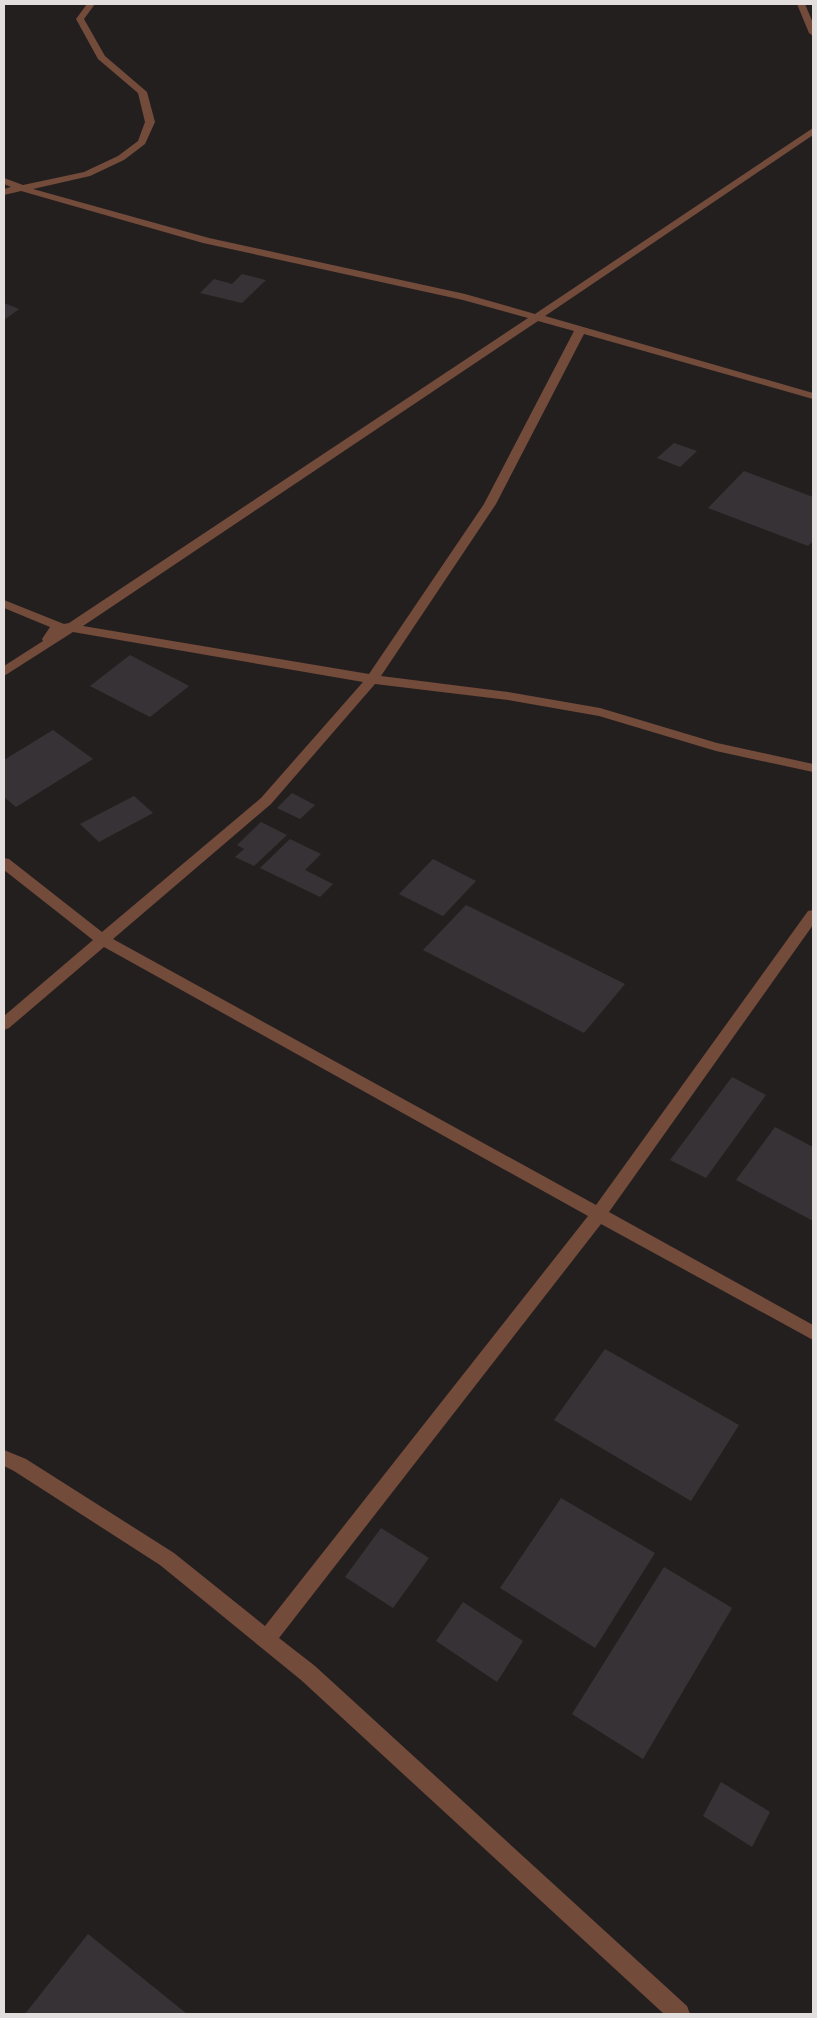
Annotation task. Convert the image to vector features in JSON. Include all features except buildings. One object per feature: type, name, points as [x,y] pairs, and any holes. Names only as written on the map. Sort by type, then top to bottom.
[{"type":"street","points":[[4,192],[87,174],[121,158],[142,142],[150,122],[142,92],[101,57],[80,19],[90,4]]},
{"type":"street","points":[[801,4],[813,33]]},
{"type":"street","points":[[4,678],[65,626],[538,317],[813,132]]},
{"type":"street","points":[[4,180],[24,189],[207,241],[465,297],[813,396]]},
{"type":"street","points":[[4,1024],[104,941],[266,801],[372,679],[490,504],[581,329]]},
{"type":"street","points":[[4,604],[65,626],[372,679],[508,696],[600,712],[716,747],[813,768]]},
{"type":"street","points":[[4,672],[30,655]]},
{"type":"street","points":[[4,863],[104,941],[813,1333]]},
{"type":"street","points":[[266,1640],[598,1215],[813,915]]},
{"type":"street","points":[[4,1458],[20,1465],[167,1559],[308,1673],[679,2014]]}]
